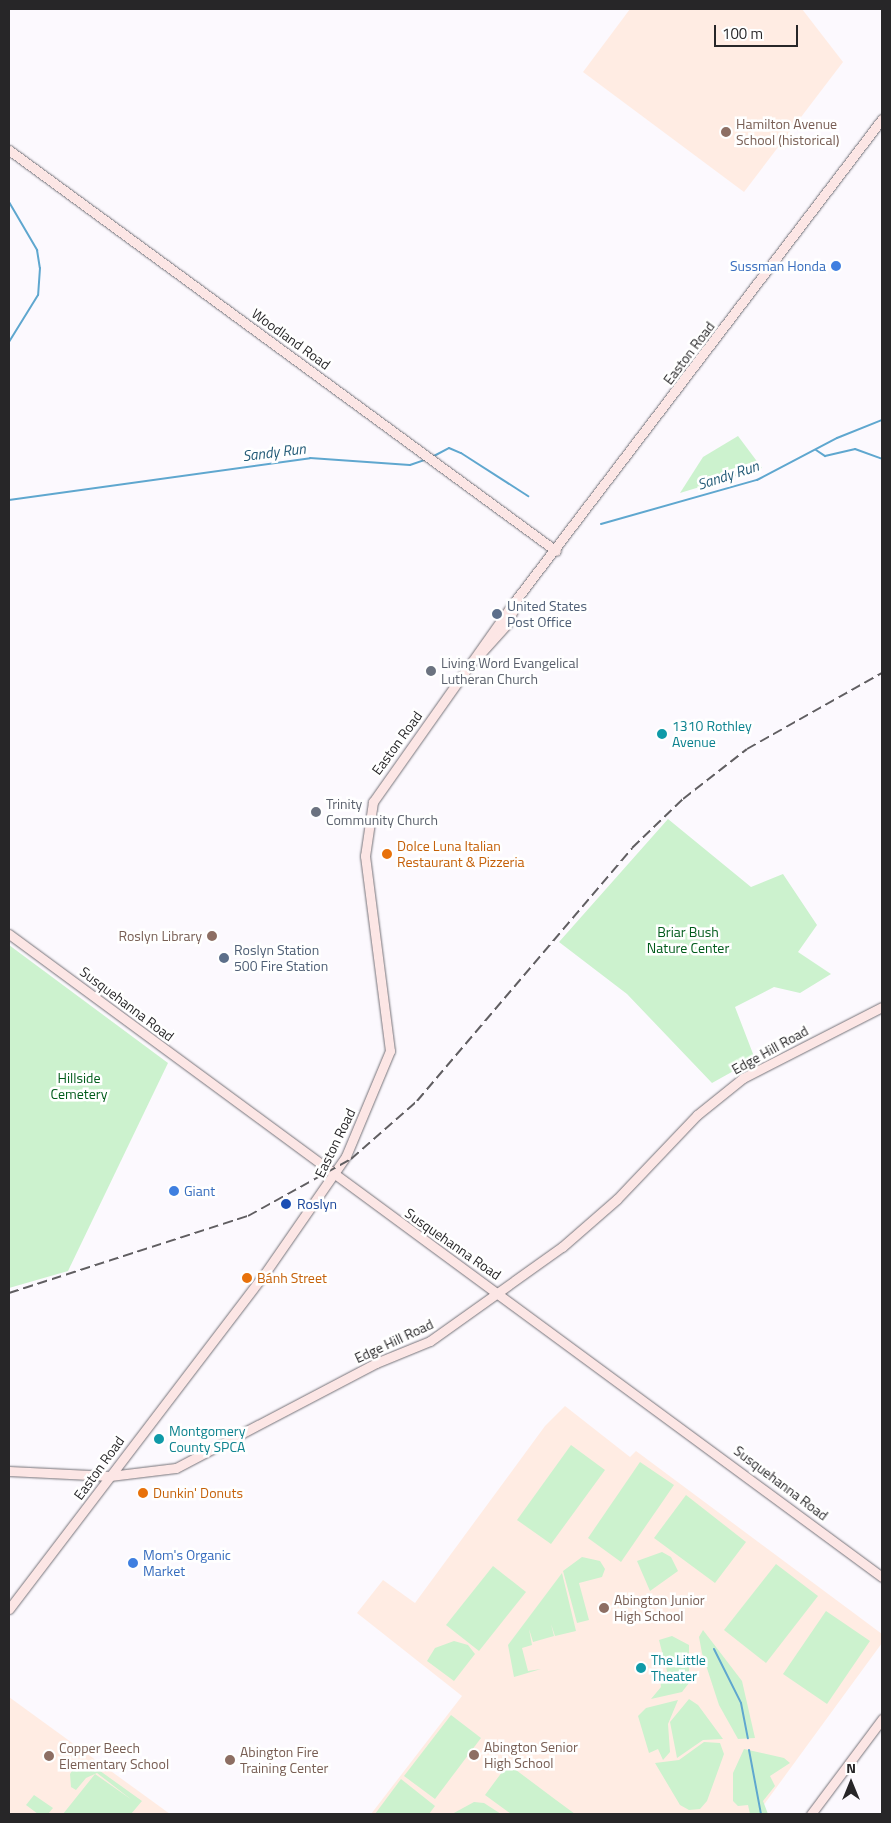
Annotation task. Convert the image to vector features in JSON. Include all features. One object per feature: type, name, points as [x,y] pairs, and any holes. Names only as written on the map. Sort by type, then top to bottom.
[{"type":"main road","name":"Easton Road","points":[[9,1609],[335,1176],[390,1051],[365,851],[373,802],[481,653],[507,624],[517,602],[882,119]]},
{"type":"main road","name":"Woodland Road","points":[[9,150],[556,551]]},
{"type":"main road","name":"Susquehanna Road","points":[[9,934],[335,1176],[499,1294],[882,1577]]},
{"type":"main road","name":"Edge Hill Road","points":[[9,1471],[110,1476],[188,1464],[376,1363],[430,1341],[499,1294],[617,1199],[697,1115],[742,1078],[882,1007]]},
{"type":"main road","points":[[811,1814],[882,1719]]},
{"type":"shaded area","name":"Hamilton Avenue School (historical)","points":[[630,9],[802,9],[843,62],[744,192],[583,72]]},
{"type":"shaded area","name":"Abington Junior High School","points":[[565,1406],[630,1457],[636,1451],[882,1634],[882,1643],[757,1814],[371,1814],[462,1696],[357,1613],[383,1580],[415,1603],[545,1426]]},
{"type":"shaded area","name":"Copper Beech Elementary School","points":[[9,1697],[170,1814],[9,1814]]},
{"type":"green space","points":[[738,436],[762,468],[680,493],[703,457]]},
{"type":"green space","name":"Briar Bush Nature Center","points":[[668,819],[751,887],[783,874],[817,925],[798,952],[831,974],[800,993],[774,987],[735,1007],[755,1059],[712,1083],[627,994],[559,942]]},
{"type":"green space","name":"Hillside Cemetery","points":[[9,945],[168,1063],[68,1271],[9,1288]]},
{"type":"green space","points":[[571,1445],[605,1470],[551,1544],[517,1520]]},
{"type":"green space","points":[[640,1462],[674,1485],[621,1562],[588,1538]]},
{"type":"green space","points":[[686,1495],[746,1542],[715,1583],[654,1538]]},
{"type":"green space","points":[[662,1552],[671,1557],[678,1571],[650,1591],[637,1561]]},
{"type":"green space","points":[[582,1557],[600,1561],[605,1569],[602,1577],[579,1583],[589,1620],[577,1623],[563,1571]]},
{"type":"green space","points":[[776,1564],[818,1596],[766,1663],[724,1630]]},
{"type":"green space","points":[[493,1566],[526,1592],[479,1651],[446,1625]]},
{"type":"green space","points":[[562,1573],[576,1631],[555,1636],[551,1624],[554,1636],[533,1642],[529,1629],[532,1645],[522,1648],[528,1671],[541,1669],[514,1677],[508,1645]]},
{"type":"green space","points":[[826,1611],[870,1641],[827,1704],[783,1674]]},
{"type":"green space","points":[[703,1630],[742,1681],[755,1738],[738,1739],[719,1705],[702,1653],[699,1637]]},
{"type":"green space","points":[[672,1636],[689,1645],[689,1683],[682,1692],[651,1699],[661,1687],[660,1677],[668,1675],[659,1640]]},
{"type":"green space","points":[[454,1641],[468,1645],[475,1654],[454,1681],[427,1661],[435,1648]]},
{"type":"green space","points":[[689,1699],[698,1705],[723,1739],[703,1740],[677,1758],[670,1722]]},
{"type":"green space","points":[[678,1700],[668,1724],[670,1752],[663,1760],[658,1749],[649,1753],[638,1716],[646,1708]]},
{"type":"green space","points":[[451,1715],[481,1738],[435,1799],[404,1776]]},
{"type":"green space","points":[[704,1742],[720,1743],[724,1754],[707,1801],[700,1809],[689,1810],[680,1805],[655,1763],[679,1760]]},
{"type":"green space","points":[[744,1749],[784,1758],[790,1763],[770,1776],[775,1786],[763,1801],[768,1814],[750,1814],[748,1805],[738,1806],[733,1801],[733,1773]]},
{"type":"green space","points":[[89,1763],[142,1801],[131,1814],[63,1814],[95,1774],[132,1800],[97,1773],[86,1778],[76,1790],[71,1787],[70,1774],[75,1766]]},
{"type":"green space","points":[[508,1764],[575,1814],[511,1814],[485,1795]]},
{"type":"green space","points":[[401,1779],[435,1806],[429,1814],[375,1814]]},
{"type":"green space","points":[[34,1795],[53,1808],[48,1814],[38,1814],[26,1805]]},
{"type":"green space","points":[[474,1802],[484,1803],[501,1814],[452,1814]]},
{"type":"waterway","points":[[9,202],[37,250],[40,268],[38,295],[9,342]]},
{"type":"waterway","name":"Sandy Run","points":[[601,524],[757,480],[837,438],[882,420]]},
{"type":"waterway","name":"Sandy Run","points":[[432,457],[449,448],[461,453],[528,496]]},
{"type":"waterway","points":[[816,450],[825,456],[855,449],[882,459]]},
{"type":"waterway","name":"Sandy Run","points":[[9,500],[310,458],[410,465],[427,459]]},
{"type":"waterway","points":[[714,1649],[741,1703],[748,1738]]},
{"type":"waterway","points":[[749,1750],[761,1814]]},
{"type":"railway","points":[[9,1293],[248,1216],[351,1159],[417,1101],[632,848],[683,799],[747,749],[882,673]]},
{"type":"place","name":"Hamilton Avenue School (historical)","points":[[726,132]]},
{"type":"place","name":"Sussman Honda","points":[[836,266]]},
{"type":"place","name":"United States Post Office","points":[[497,614]]},
{"type":"place","name":"Living Word Evangelical Lutheran Church","points":[[431,671]]},
{"type":"place","name":"1310 Rothley Avenue","points":[[662,734]]},
{"type":"place","name":"Trinity Community Church","points":[[316,812]]},
{"type":"place","name":"Dolce Luna Italian Restaurant & Pizzeria","points":[[387,854]]},
{"type":"place","name":"Roslyn Library","points":[[212,936]]},
{"type":"place","name":"Roslyn Station 500 Fire Station","points":[[224,958]]},
{"type":"place","name":"Giant","points":[[174,1191]]},
{"type":"place","name":"Roslyn","points":[[286,1204]]},
{"type":"place","name":"Bánh Street","points":[[247,1278]]},
{"type":"place","name":"Montgomery County SPCA","points":[[159,1439]]},
{"type":"place","name":"Dunkin' Donuts","points":[[143,1493]]},
{"type":"place","name":"Mom's Organic Market","points":[[133,1563]]},
{"type":"place","name":"Abington Junior High School","points":[[604,1608]]},
{"type":"place","name":"The Little Theater","points":[[641,1668]]},
{"type":"place","name":"Abington Senior High School","points":[[474,1755]]},
{"type":"place","name":"Copper Beech Elementary School","points":[[49,1756]]},
{"type":"place","name":"Abington Fire Training Center","points":[[230,1760]]}]
